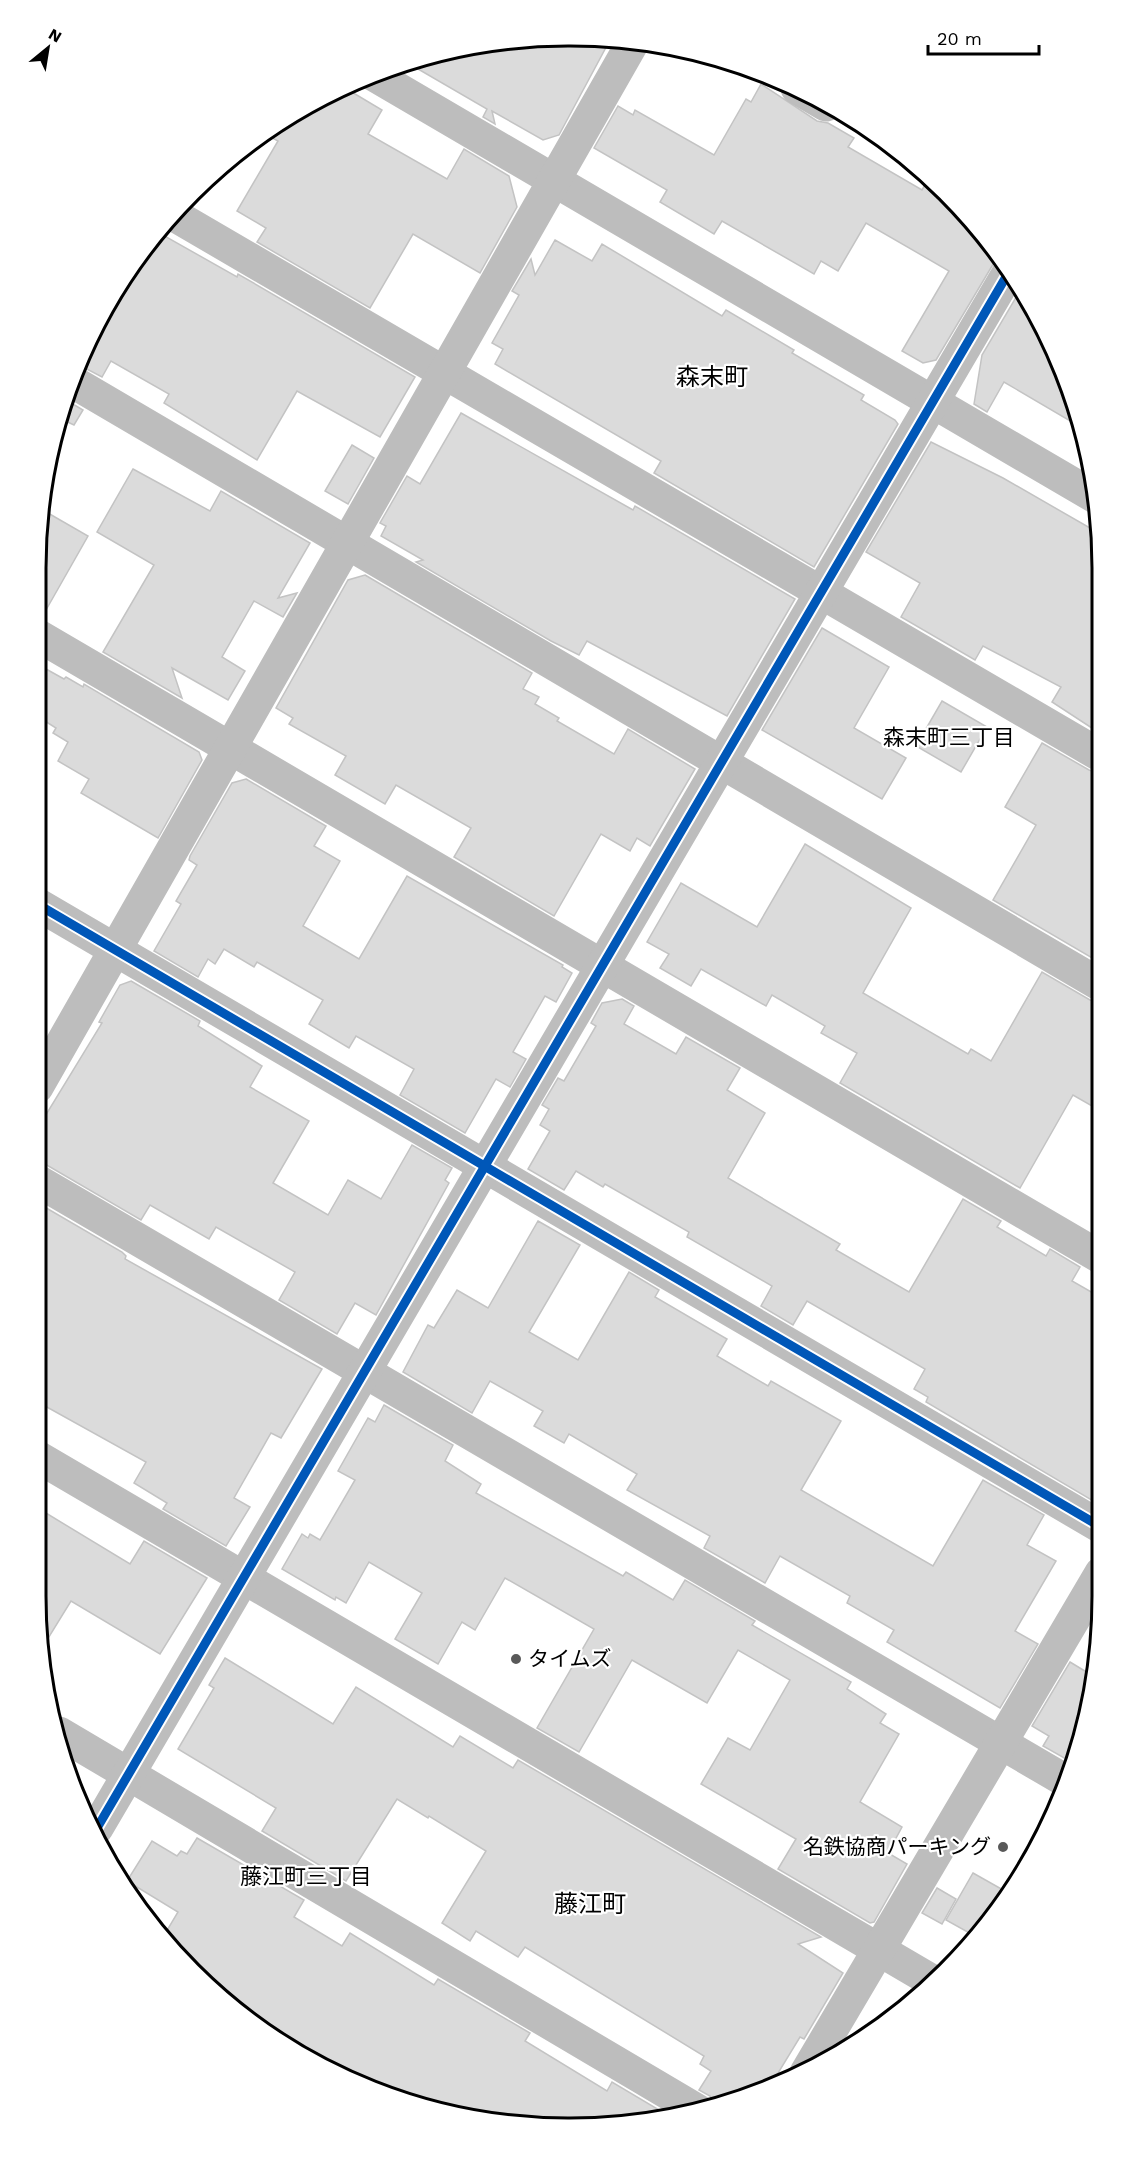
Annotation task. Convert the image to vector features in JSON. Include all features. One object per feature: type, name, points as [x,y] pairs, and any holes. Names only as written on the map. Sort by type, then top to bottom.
[{"type":"street","points":[[46,1071],[628,50]]},
{"type":"street","points":[[384,81],[1085,491]]},
{"type":"street","points":[[181,219],[1092,750]]},
{"type":"street","points":[[99,1825],[1004,280]]},
{"type":"street","points":[[80,386],[1092,980]]},
{"type":"street","points":[[46,640],[1092,1252]]},
{"type":"street","points":[[46,909],[1092,1522]]},
{"type":"street","points":[[46,1186],[1059,1777]]},
{"type":"street","points":[[46,1462],[926,1977]]},
{"type":"street","points":[[816,2056],[1092,1588]]},
{"type":"street","points":[[66,1737],[687,2105]]},
{"type":"building","points":[[569,46],[606,48],[559,135],[543,140],[492,111],[495,124],[483,117],[487,109],[418,69],[501,51]]},
{"type":"building","points":[[761,84],[817,121],[828,123],[854,138],[848,147],[922,190],[924,186],[962,224],[984,251],[993,264],[936,360],[923,363],[902,351],[949,271],[866,223],[838,271],[821,261],[814,274],[722,221],[714,234],[660,202],[667,190],[594,148],[618,106],[633,115],[635,110],[714,155],[746,99],[751,102]]},
{"type":"building","points":[[353,93],[382,110],[368,134],[447,179],[464,149],[509,176],[517,207],[480,273],[413,234],[370,308],[257,242],[266,228],[237,211],[278,141],[274,139]]},
{"type":"building","points":[[166,237],[237,277],[238,274],[415,377],[380,437],[297,391],[257,460],[164,403],[169,394],[111,361],[102,377],[86,369],[100,338],[135,279]]},
{"type":"building","points":[[555,240],[592,261],[602,244],[722,316],[726,310],[794,350],[792,353],[864,395],[861,400],[895,420],[898,424],[814,567],[654,473],[661,461],[495,364],[503,349],[492,343],[519,295],[512,291],[531,259],[535,275]]},
{"type":"building","points":[[1015,299],[1038,338],[1052,369],[1070,421],[1004,382],[987,412],[974,404],[982,355]]},
{"type":"building","points":[[73,404],[83,410],[74,425],[68,422]]},
{"type":"building","points":[[461,413],[633,510],[635,506],[795,599],[727,716],[587,641],[579,655],[551,641],[416,562],[423,560],[381,536],[386,526],[380,523],[407,476],[420,484]]},
{"type":"building","points":[[931,442],[1003,478],[1089,528],[1092,569],[1092,728],[1052,702],[1061,687],[983,646],[975,660],[901,617],[920,583],[866,552]]},
{"type":"building","points":[[352,445],[374,458],[348,504],[325,491]]},
{"type":"building","points":[[133,469],[210,511],[221,491],[310,543],[278,598],[297,593],[283,617],[254,601],[222,657],[245,671],[228,700],[172,668],[182,698],[103,652],[154,565],[97,532]]},
{"type":"building","points":[[50,514],[88,536],[46,610]]},
{"type":"building","points":[[365,575],[532,673],[523,689],[539,697],[535,704],[559,718],[557,721],[614,754],[628,729],[695,769],[650,846],[637,838],[630,851],[601,834],[554,916],[454,857],[471,828],[396,785],[385,804],[335,775],[346,756],[289,724],[293,718],[276,708],[348,580]]},
{"type":"building","points":[[822,628],[889,667],[854,728],[906,758],[882,799],[762,730]]},
{"type":"building","points":[[46,669],[83,687],[84,684],[199,752],[202,760],[158,838],[81,793],[89,779],[58,761],[68,742],[53,733],[56,728],[46,722]]},
{"type":"building","points":[[942,701],[987,727],[961,772],[916,746]]},
{"type":"building","points":[[1042,743],[1092,771],[1092,958],[993,900],[1036,825],[1005,807]]},
{"type":"building","points":[[246,779],[326,826],[314,846],[340,861],[303,926],[359,959],[407,876],[563,965],[562,967],[572,973],[556,1002],[545,996],[513,1052],[526,1059],[510,1087],[496,1079],[465,1133],[400,1095],[414,1069],[356,1036],[349,1048],[309,1024],[323,1000],[257,962],[254,967],[224,949],[215,964],[208,959],[198,977],[154,951],[181,904],[176,901],[197,865],[189,860],[190,856],[232,783]]},
{"type":"building","points":[[805,844],[911,908],[863,993],[968,1054],[971,1049],[991,1061],[1042,972],[1092,1001],[1092,1106],[1073,1095],[1020,1188],[840,1083],[857,1053],[821,1033],[825,1026],[772,995],[766,1006],[701,969],[691,986],[660,968],[669,954],[647,942],[681,883],[757,927]]},
{"type":"building","points":[[131,981],[200,1021],[198,1026],[262,1066],[250,1087],[309,1121],[273,1183],[328,1215],[348,1180],[381,1199],[412,1145],[452,1168],[445,1180],[449,1183],[376,1315],[355,1303],[337,1334],[279,1300],[295,1272],[216,1227],[209,1239],[150,1205],[141,1220],[46,1165],[46,1115],[102,1023],[99,1022],[120,985]]},
{"type":"building","points":[[622,999],[634,1006],[624,1024],[676,1054],[686,1037],[740,1068],[727,1090],[765,1113],[728,1178],[840,1244],[836,1250],[909,1292],[963,1199],[1001,1221],[997,1227],[1046,1256],[1050,1249],[1080,1267],[1072,1281],[1092,1292],[1092,1500],[926,1402],[928,1397],[914,1389],[925,1369],[807,1301],[793,1325],[761,1306],[772,1286],[687,1237],[689,1232],[605,1184],[603,1187],[576,1171],[564,1190],[528,1169],[550,1131],[540,1125],[549,1109],[542,1105],[558,1078],[564,1081],[596,1026],[591,1023],[602,1003]]},
{"type":"building","points":[[46,1208],[122,1252],[126,1256],[125,1259],[322,1369],[281,1438],[271,1433],[234,1498],[250,1507],[226,1546],[163,1509],[167,1503],[134,1483],[146,1462],[46,1407]]},
{"type":"building","points":[[538,1221],[580,1245],[529,1332],[578,1360],[629,1272],[659,1290],[655,1297],[727,1339],[717,1356],[768,1386],[771,1381],[841,1421],[801,1490],[933,1566],[983,1480],[1044,1515],[1027,1545],[1056,1561],[1015,1631],[1038,1644],[1000,1708],[887,1642],[894,1630],[847,1603],[850,1596],[780,1556],[765,1583],[704,1548],[710,1536],[627,1490],[637,1474],[569,1434],[564,1443],[534,1426],[543,1411],[490,1381],[472,1413],[403,1372],[428,1325],[434,1328],[457,1290],[488,1308]]},
{"type":"building","points":[[384,1405],[453,1445],[445,1461],[481,1484],[476,1493],[623,1576],[626,1572],[673,1600],[685,1580],[755,1621],[752,1625],[851,1682],[847,1689],[886,1714],[880,1723],[899,1734],[860,1802],[902,1827],[888,1853],[907,1864],[874,1922],[870,1923],[778,1869],[796,1839],[701,1784],[728,1738],[750,1750],[790,1680],[738,1650],[707,1703],[632,1660],[579,1752],[537,1728],[594,1629],[505,1578],[475,1630],[462,1622],[438,1664],[395,1639],[422,1593],[369,1562],[346,1603],[336,1597],[335,1600],[282,1569],[302,1534],[308,1538],[310,1534],[320,1540],[355,1480],[338,1471],[368,1418],[375,1422]]},
{"type":"building","points":[[46,1513],[130,1564],[144,1541],[207,1578],[160,1654],[71,1601],[49,1637]]},
{"type":"building","points":[[225,1658],[333,1724],[356,1687],[453,1747],[460,1736],[513,1768],[518,1760],[821,1937],[798,1944],[843,1973],[804,2039],[800,2037],[777,2076],[712,2099],[699,2090],[711,2071],[700,2064],[704,2056],[525,1947],[518,1957],[476,1931],[470,1941],[442,1923],[486,1851],[429,1816],[428,1818],[397,1799],[346,1881],[262,1831],[276,1808],[178,1749],[214,1688],[209,1685]]},
{"type":"building","points":[[1070,1662],[1086,1672],[1074,1731],[1066,1759],[1043,1746],[1049,1736],[1032,1726]]},
{"type":"building","points":[[197,1838],[304,1900],[294,1917],[342,1946],[350,1933],[434,1985],[438,1979],[530,2033],[525,2041],[607,2091],[612,2082],[659,2110],[603,2117],[569,2118],[501,2114],[434,2101],[369,2079],[338,2065],[279,2030],[224,1989],[167,1930],[178,1912],[135,1886],[129,1877],[152,1841],[177,1856],[181,1851],[187,1854]]},
{"type":"building","points":[[973,1873],[1001,1889],[969,1933],[946,1920]]},
{"type":"building","points":[[937,1888],[956,1899],[942,1924],[922,1913]]},
{"type":"cycle path","points":[[99,1825],[1004,280]]},
{"type":"cycle path","points":[[46,909],[1092,1522]]},
{"type":"place","name":"タイムズ","points":[[516,1659]]},
{"type":"place","name":"名鉄協商パーキング","points":[[1003,1847]]},
{"type":"district","name":"森末町","points":[[712,377]]},
{"type":"district","name":"森末町三丁目","points":[[949,737]]},
{"type":"district","name":"藤江町三丁目","points":[[306,1876]]},
{"type":"district","name":"藤江町","points":[[590,1904]]}]
